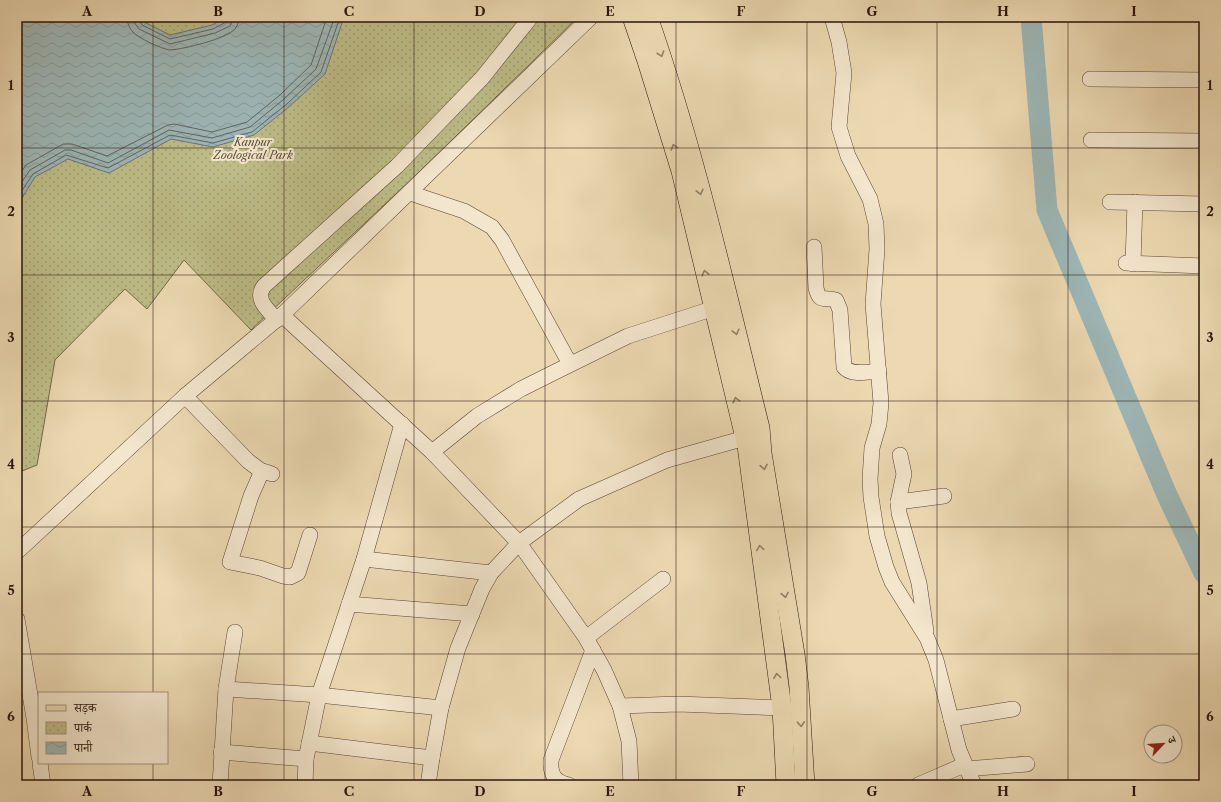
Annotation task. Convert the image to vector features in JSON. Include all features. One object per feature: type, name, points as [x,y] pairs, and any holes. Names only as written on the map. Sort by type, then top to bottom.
[{"type":"main road","points":[[632,17],[681,171],[721,306],[753,437],[782,708],[786,785]]},
{"type":"main road","points":[[648,17],[666,66],[698,183],[721,306]]},
{"type":"main road","points":[[753,437],[762,453],[795,654],[799,687],[805,785]]},
{"type":"street","points":[[531,17],[482,78],[397,166],[260,290],[262,302],[432,452],[519,543],[590,644],[604,670],[620,706],[629,741],[631,785]]},
{"type":"street","points":[[17,552],[185,396],[280,317],[591,17]]},
{"type":"street","points":[[832,17],[839,42],[844,73],[839,127],[848,156],[870,199],[876,224],[877,249],[873,304],[880,392],[880,414],[870,463],[871,496],[877,536],[892,582],[927,638],[936,660],[965,767],[974,785]]},
{"type":"street","points":[[1090,79],[1204,80]]},
{"type":"street","points":[[1091,140],[1204,141]]},
{"type":"street","points":[[410,193],[464,211],[492,227],[502,240],[570,364]]},
{"type":"street","points":[[1110,202],[1204,204]]},
{"type":"street","points":[[1135,202],[1129,263],[1204,266]]},
{"type":"street","points":[[814,247],[817,294],[819,298],[822,299],[831,298],[836,300],[838,304],[844,366],[847,371],[852,373],[878,371]]},
{"type":"street","points":[[432,452],[477,416],[521,390],[570,364],[628,336],[721,306]]},
{"type":"street","points":[[185,396],[248,461],[267,472],[251,496],[230,562],[260,568],[290,577],[298,572],[310,535]]},
{"type":"street","points":[[305,785],[306,759],[319,695],[364,559],[402,424]]},
{"type":"street","points":[[428,785],[441,708],[458,648],[491,573],[519,543],[579,499],[667,460],[753,437]]},
{"type":"street","points":[[900,455],[904,474],[898,502],[899,513],[919,583],[927,638]]},
{"type":"street","points":[[898,502],[944,496]]},
{"type":"street","points":[[364,559],[491,573]]},
{"type":"street","points":[[569,785],[563,784],[556,780],[550,769],[551,760],[590,644],[663,579]]},
{"type":"street","points":[[349,604],[472,614]]},
{"type":"street","points":[[17,619],[38,749]]},
{"type":"street","points":[[220,785],[226,689],[236,632]]},
{"type":"street","points":[[226,689],[319,695],[441,708]]},
{"type":"street","points":[[620,706],[678,704],[782,708]]},
{"type":"street","points":[[951,719],[1013,709]]},
{"type":"street","points":[[309,743],[432,758]]},
{"type":"street","points":[[221,752],[306,759]]},
{"type":"street","points":[[40,764],[43,785]]},
{"type":"street","points":[[918,785],[965,767],[1027,764]]},
{"type":"green space","name":"Kanpur Zoological Park","points":[[17,17],[578,17],[416,175],[251,330],[184,260],[147,309],[125,289],[55,360],[37,465],[17,473]]},
{"type":"water","points":[[17,17],[141,17],[144,22],[170,35],[212,25],[227,17],[342,17],[342,23],[325,74],[290,106],[254,135],[213,147],[171,139],[109,173],[68,159],[35,177],[17,206]]},
{"type":"waterway","points":[[1031,17],[1047,210],[1167,495],[1204,573]]}]
